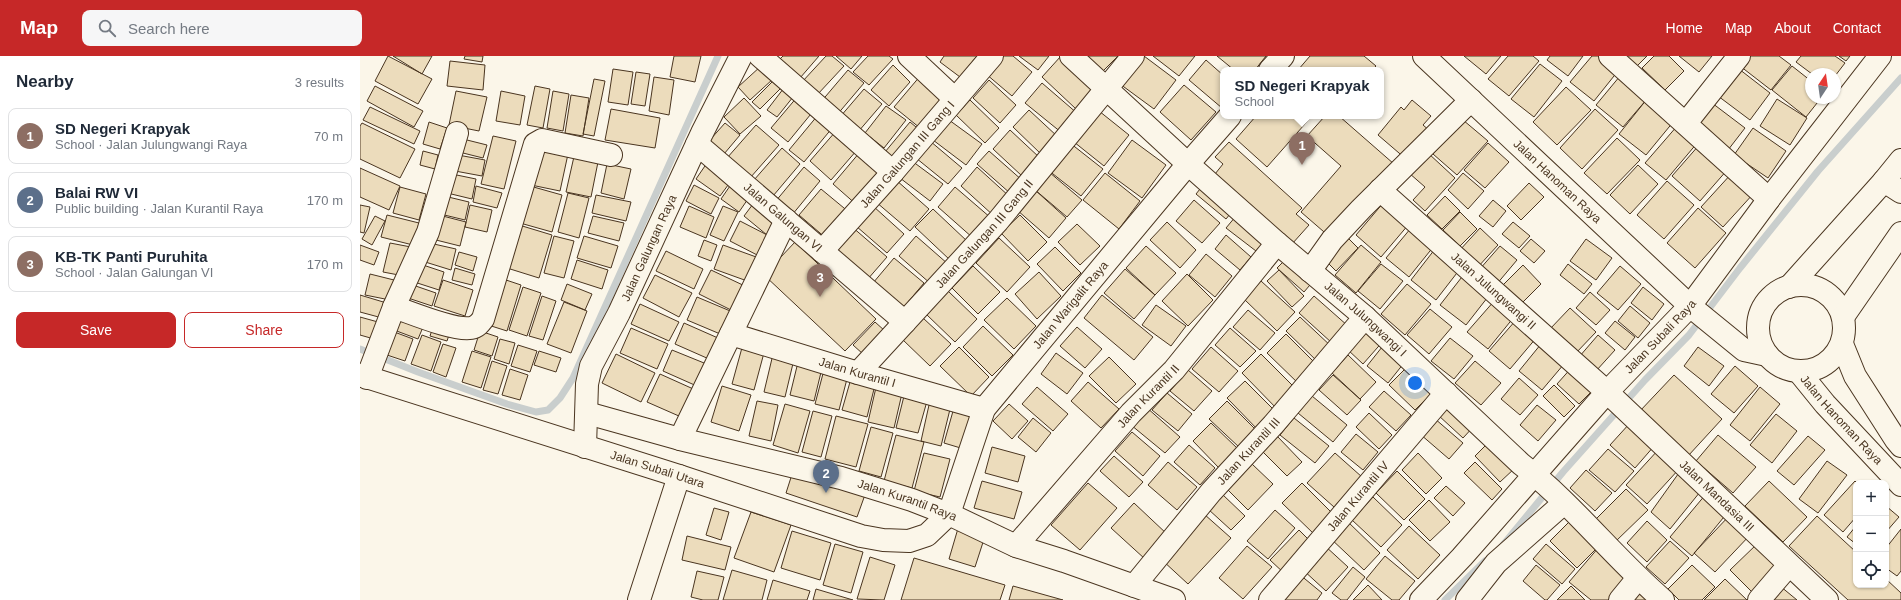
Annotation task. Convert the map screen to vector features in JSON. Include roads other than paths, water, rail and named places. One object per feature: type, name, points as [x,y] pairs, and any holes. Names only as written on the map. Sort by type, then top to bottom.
[{"type":"street","name":"Jalan Galungan Raya","points":[[585,447],[587,384],[591,366],[619,313],[697,144],[741,56]]},
{"type":"street","points":[[760,56],[893,172]]},
{"type":"street","points":[[909,56],[955,99]]},
{"type":"street","name":"Jalan Galungan III Gang I","points":[[822,251],[893,172],[992,56]]},
{"type":"street","name":"Jalan Julungwangi I","points":[[1071,56],[1188,164],[1310,272],[1365,317],[1446,394],[1537,477],[1638,578],[1663,600]]},
{"type":"street","name":"Jalan Galungan III Gang II","points":[[858,373],[998,221],[1133,56]]},
{"type":"street","points":[[1273,67],[1283,56]]},
{"type":"street","points":[[1610,56],[1769,199]]},
{"type":"street","points":[[1686,123],[1738,56]]},
{"type":"street","name":"Jalan Subali Raya","points":[[1421,600],[1537,477],[1620,404],[1700,314],[1769,199],[1880,56]]},
{"type":"street","name":"Jalan Hanoman Raya","points":[[1430,58],[1471,100],[1700,314],[1744,350],[1767,355]]},
{"type":"street","points":[[1310,272],[1332,240],[1471,100]]},
{"type":"street","name":"Jalan Warigalit Raya","points":[[949,514],[984,409],[1188,164],[1227,119]]},
{"type":"street","points":[[367,372],[394,307],[428,232],[457,133]]},
{"type":"street","points":[[394,307],[458,328],[471,328],[478,325],[483,319],[535,144],[542,140],[611,155]]},
{"type":"street","name":"Jalan Galungan VI","points":[[697,144],[905,322]]},
{"type":"street","points":[[1789,287],[1893,186],[1901,160]]},
{"type":"street","name":"Jalan Julungwangi II","points":[[1380,190],[1620,404]]},
{"type":"street","points":[[680,439],[786,220]]},
{"type":"street","points":[[1843,317],[1901,233]]},
{"type":"street","name":"Jalan Kurantil II","points":[[1016,546],[1131,413],[1174,370],[1277,243]]},
{"type":"street","points":[[1729,337],[1745,333],[1758,317],[1765,304],[1775,293],[1789,287],[1803,285],[1816,287],[1828,294],[1838,305],[1843,317],[1845,331],[1842,344],[1835,355],[1825,365],[1813,370],[1799,372],[1787,369],[1776,364],[1767,355],[1761,344],[1758,333],[1758,317]]},
{"type":"street","name":"Jalan Kurantil III","points":[[1134,586],[1211,492],[1273,425],[1365,317]]},
{"type":"street","name":"Jalan Kurantil I","points":[[731,334],[858,373],[984,409]]},
{"type":"street","points":[[1842,344],[1855,376],[1901,446]]},
{"type":"street","name":"Jalan Subali Utara","points":[[367,372],[585,447],[679,476],[861,536],[909,542],[928,535],[949,514]]},
{"type":"street","name":"Jalan Hanoman Raya","points":[[1799,372],[1825,404],[1901,485]]},
{"type":"street","name":"Jalan Kurantil IV","points":[[1270,600],[1446,394]]},
{"type":"street","name":"Jalan Mandasia III","points":[[1620,404],[1827,600]]},
{"type":"street","name":"Jalan Kurantil Raya","points":[[587,413],[680,439],[841,478],[912,500],[949,514],[1016,546],[1174,600]]},
{"type":"street","points":[[639,600],[679,476]]},
{"type":"street","points":[[1467,600],[1496,563],[1561,500]]},
{"type":"street","points":[[1759,600],[1789,565]]},
{"type":"street","points":[[1620,600],[1638,578]]},
{"type":"waterway","points":[[360,349],[418,372],[507,404],[536,412],[548,410],[560,398],[573,378],[718,56]]},
{"type":"waterway","points":[[1503,545],[1563,472],[1645,380],[1689,335],[1740,268],[1818,171],[1901,78]]},
{"type":"waterway","points":[[1445,600],[1485,561]]},
{"type":"place","name":"SD Negeri Krapyak","points":[[1302,165]]},
{"type":"place","name":"KB-TK Panti Puruhita","points":[[820,297]]},
{"type":"place","name":"Balai RW VI","points":[[826,493]]}]
